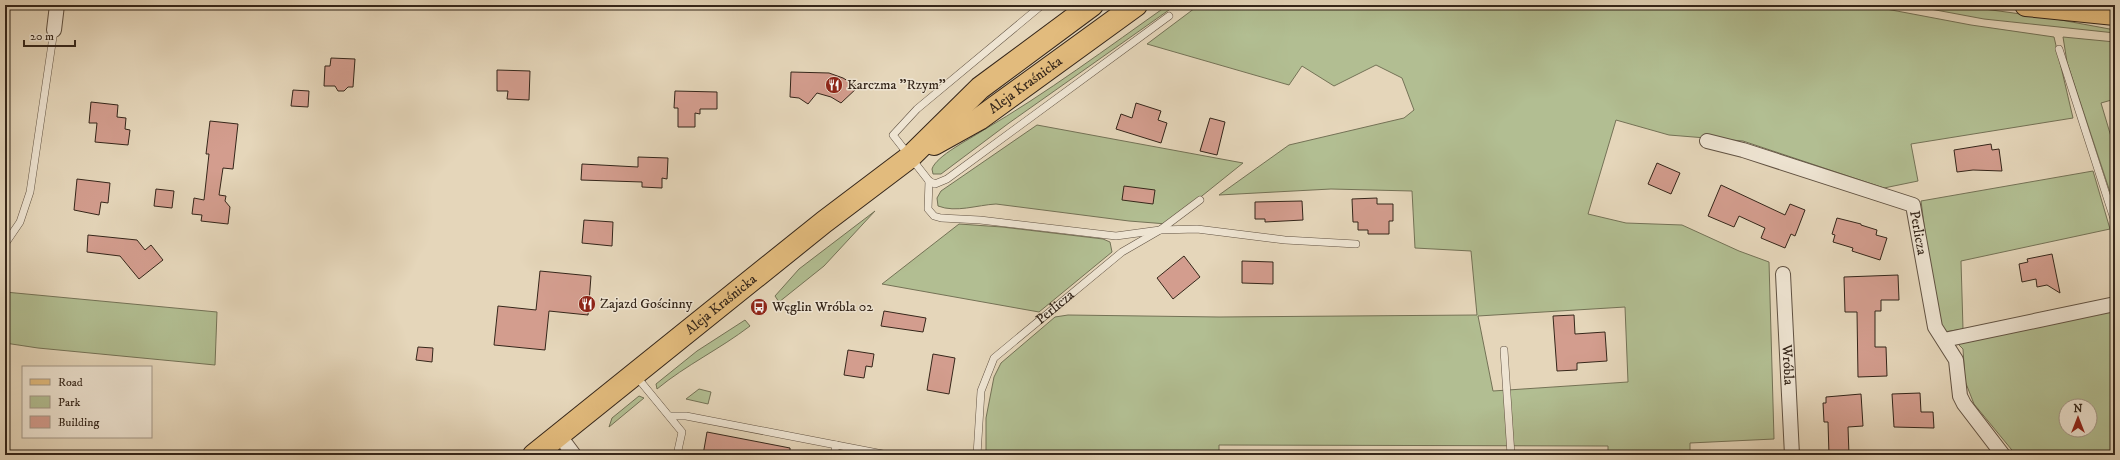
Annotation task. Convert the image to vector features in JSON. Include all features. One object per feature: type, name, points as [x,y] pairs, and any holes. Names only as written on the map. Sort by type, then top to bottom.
[{"type":"main road","name":"Aleja Kraśnicka","points":[[534,455],[824,222],[910,157],[980,88],[1092,5]]},
{"type":"main road","name":"Aleja Kraśnicka","points":[[910,157],[979,119],[1136,5]]},
{"type":"main road","points":[[2026,5],[2115,14]]},
{"type":"street","points":[[54,30],[57,5]]},
{"type":"street","name":"Perlicza","points":[[1707,140],[1743,150],[1913,205],[1935,327],[1956,360],[1960,396],[1964,404],[2003,455]]},
{"type":"street","name":"Wróbla","points":[[1783,274],[1792,455]]},
{"type":"street","points":[[1944,340],[2115,304]]},
{"type":"street","points":[[559,435],[574,455]]},
{"type":"lane","points":[[1042,5],[917,109],[893,135],[929,181],[935,184],[947,179],[1169,16]]},
{"type":"lane","points":[[5,244],[20,222],[30,192],[54,30]]},
{"type":"lane","points":[[2059,49],[2115,222]]},
{"type":"lane","points":[[929,181],[928,209],[931,214],[938,217],[980,220],[1116,236],[1160,230],[1197,229],[1285,240],[1356,244]]},
{"type":"lane","name":"Perlicza","points":[[977,455],[981,391],[994,358],[1122,252],[1160,230],[1200,200]]},
{"type":"lane","points":[[1504,350],[1511,455]]},
{"type":"lane","points":[[635,374],[682,432],[677,455]]},
{"type":"lane","points":[[670,416],[686,416],[888,455]]},
{"type":"lane","points":[[834,455],[836,445]]},
{"type":"green space","points":[[1168,5],[1176,5],[1009,123],[941,174],[933,174],[932,169],[935,164],[946,153],[1053,86]]},
{"type":"green space","points":[[1199,5],[1865,5],[1971,25],[2054,37],[2073,118],[1911,144],[1918,181],[1884,188],[1743,141],[1669,135],[1616,120],[1588,214],[1626,223],[1682,225],[1739,251],[1769,262],[1774,439],[1690,443],[1690,455],[1608,455],[1608,446],[1219,445],[1219,455],[986,455],[986,418],[994,377],[1001,363],[1055,317],[1068,315],[1219,317],[1477,315],[1471,251],[1415,248],[1412,191],[1331,189],[1219,195],[1289,145],[1404,118],[1414,110],[1402,78],[1376,65],[1334,86],[1302,66],[1289,85],[1147,44]],"holes":[[[1625,307],[1628,382],[1493,391],[1478,316]]]},
{"type":"green space","points":[[1909,5],[1955,5],[2050,18],[2115,30],[2115,33],[1984,19]]},
{"type":"green space","points":[[2063,37],[2115,42],[2115,99],[2101,103],[2115,150],[2115,207],[2067,62]]},
{"type":"green space","points":[[1037,125],[1243,163],[1167,224],[1129,221],[996,204],[959,209],[938,206],[937,198],[941,191]]},
{"type":"green space","points":[[2093,171],[2110,229],[1961,261],[1963,329],[1944,332],[1940,330],[1930,271],[1921,201]]},
{"type":"green space","points":[[875,211],[824,266],[779,302],[775,296],[799,269]]},
{"type":"green space","points":[[959,224],[1002,227],[1103,239],[1110,242],[1112,252],[1039,312],[882,284]]},
{"type":"green space","points":[[5,292],[217,312],[215,365],[38,348],[5,343]]},
{"type":"green space","points":[[2115,310],[2115,455],[2016,455],[1974,404],[1965,381],[1963,349],[1958,344]]},
{"type":"green space","points":[[745,320],[750,326],[668,380],[657,389],[656,384],[697,351]]},
{"type":"green space","points":[[699,389],[711,392],[708,404],[686,399]]},
{"type":"green space","points":[[639,396],[644,398],[609,427],[612,418]]},
{"type":"building","points":[[331,58],[355,59],[353,87],[348,87],[344,91],[338,91],[335,86],[324,86],[325,66],[330,66]]},
{"type":"building","points":[[497,70],[530,71],[529,100],[507,99],[508,91],[497,91]]},
{"type":"building","points":[[791,72],[829,73],[843,78],[858,87],[841,103],[831,97],[817,93],[808,104],[799,98],[790,97]]},
{"type":"building","points":[[293,90],[309,91],[308,107],[291,106]]},
{"type":"building","points":[[675,91],[717,92],[717,109],[700,109],[700,114],[695,113],[695,127],[678,127],[678,108],[674,108]]},
{"type":"building","points":[[91,102],[118,105],[117,117],[126,118],[125,129],[130,130],[128,145],[95,142],[97,123],[89,123]]},
{"type":"building","points":[[1136,103],[1161,111],[1158,120],[1167,123],[1161,143],[1116,129],[1121,114],[1132,118]]},
{"type":"building","points":[[1210,118],[1225,122],[1217,155],[1200,151]]},
{"type":"building","points":[[210,121],[238,124],[233,169],[223,168],[219,195],[226,196],[225,201],[230,207],[228,224],[201,221],[202,215],[192,214],[194,198],[204,200],[209,154],[206,154]]},
{"type":"building","points":[[1991,144],[1992,150],[1999,149],[2002,171],[1973,170],[1957,172],[1954,150]]},
{"type":"building","points":[[638,157],[668,158],[667,179],[662,178],[662,188],[642,187],[642,182],[581,180],[582,164],[638,167]]},
{"type":"building","points":[[1657,163],[1680,173],[1671,194],[1648,184]]},
{"type":"building","points":[[77,179],[110,183],[108,203],[101,202],[99,215],[74,210]]},
{"type":"building","points":[[1721,185],[1785,215],[1790,204],[1805,210],[1795,236],[1791,234],[1785,248],[1761,238],[1765,228],[1739,216],[1734,227],[1708,216]]},
{"type":"building","points":[[1124,186],[1155,190],[1153,204],[1122,200]]},
{"type":"building","points":[[156,189],[174,191],[172,208],[154,206]]},
{"type":"building","points":[[1377,198],[1377,204],[1393,204],[1393,221],[1389,221],[1389,234],[1368,234],[1368,230],[1358,230],[1358,222],[1353,222],[1352,199]]},
{"type":"building","points":[[1302,201],[1303,220],[1265,222],[1265,219],[1255,219],[1255,202]]},
{"type":"building","points":[[1837,218],[1877,230],[1876,235],[1887,238],[1880,260],[1852,251],[1853,248],[1833,242],[1835,235],[1832,234]]},
{"type":"building","points":[[584,220],[613,222],[612,246],[582,243]]},
{"type":"building","points":[[88,235],[137,240],[145,250],[151,245],[163,260],[139,279],[120,256],[87,252]]},
{"type":"building","points":[[2052,254],[2060,293],[2047,285],[2037,287],[2036,279],[2022,282],[2019,264],[2028,262],[2027,259]]},
{"type":"building","points":[[1184,256],[1200,277],[1173,299],[1157,278]]},
{"type":"building","points":[[1242,261],[1273,262],[1273,284],[1242,283]]},
{"type":"building","points":[[540,271],[591,276],[588,315],[549,311],[545,350],[494,345],[498,306],[536,310]]},
{"type":"building","points":[[1898,275],[1899,300],[1881,300],[1881,311],[1875,311],[1875,347],[1886,347],[1887,376],[1858,377],[1857,312],[1845,312],[1844,277]]},
{"type":"building","points":[[884,311],[926,318],[923,332],[881,326]]},
{"type":"building","points":[[1574,315],[1575,334],[1605,332],[1607,361],[1577,363],[1577,370],[1557,371],[1553,316]]},
{"type":"building","points":[[418,347],[433,348],[432,362],[416,360]]},
{"type":"building","points":[[848,350],[874,354],[872,367],[866,366],[864,378],[844,375]]},
{"type":"building","points":[[933,354],[955,358],[949,394],[927,390]]},
{"type":"building","points":[[1920,393],[1921,412],[1933,412],[1934,428],[1894,427],[1892,394]]},
{"type":"building","points":[[1861,394],[1863,426],[1848,427],[1849,455],[1829,455],[1828,422],[1824,422],[1823,403],[1826,403],[1826,397]]},
{"type":"building","points":[[707,432],[790,448],[790,455],[703,455]]},
{"type":"place","name":"Karczma \"Rzym\"","points":[[834,85]]},
{"type":"place","name":"Zajazd Gościnny","points":[[587,304]]},
{"type":"place","name":"Węglin Wróbla 02","points":[[759,307]]}]
